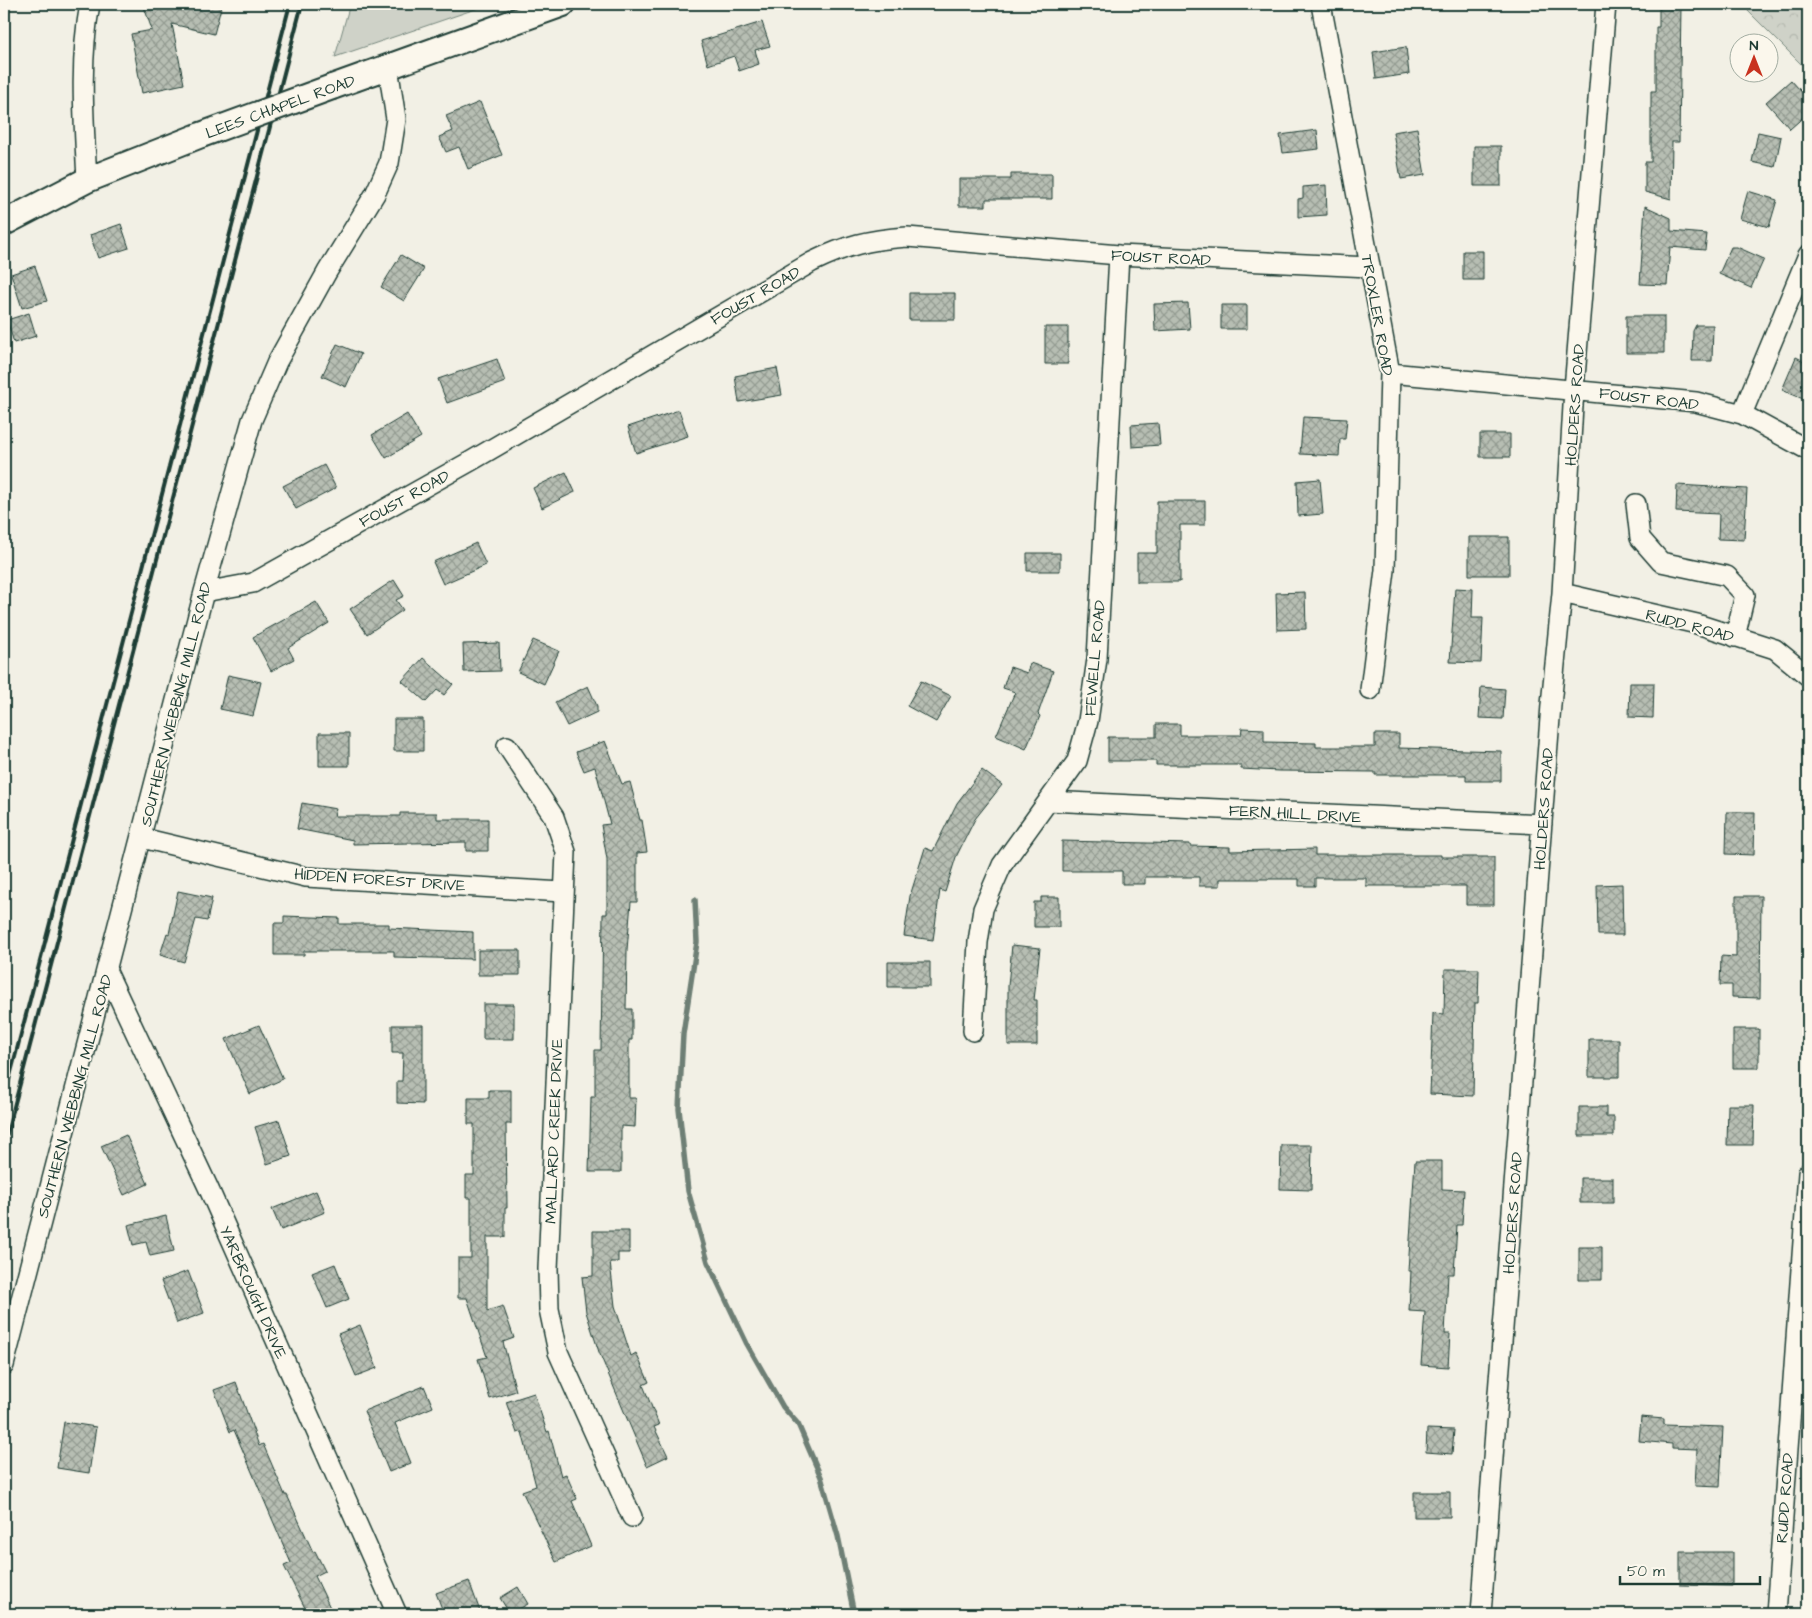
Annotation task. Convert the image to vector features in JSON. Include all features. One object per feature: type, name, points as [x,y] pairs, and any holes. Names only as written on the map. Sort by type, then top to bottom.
[{"type":"main road","name":"LEES CHAPEL ROAD","points":[[4,223],[87,180],[200,134],[563,4]]},
{"type":"street","points":[[87,180],[82,96],[85,28],[90,4]]},
{"type":"street","name":"TROXLER ROAD","points":[[1321,4],[1390,374],[1384,570],[1370,690]]},
{"type":"street","name":"HOLDERS ROAD","points":[[1481,1614],[1542,824],[1562,594],[1574,389],[1606,4]]},
{"type":"street","name":"SOUTHERN WEBBING MILL ROAD","points":[[4,1364],[142,838],[204,592],[252,420],[277,362],[327,272],[375,194],[388,163],[396,119],[388,67]]},
{"type":"street","name":"FOUST ROAD","points":[[204,592],[253,583],[480,456],[812,262],[846,246],[876,239],[906,237],[1119,255],[1369,266]]},
{"type":"street","name":"FEWELL ROAD","points":[[973,1031],[978,942],[983,909],[1002,865],[1077,761],[1088,721],[1097,650],[1119,255]]},
{"type":"street","points":[[1742,414],[1808,255]]},
{"type":"street","name":"FOUST ROAD","points":[[1390,374],[1574,389],[1696,402],[1742,414],[1808,450]]},
{"type":"street","points":[[1636,504],[1640,538],[1661,562],[1727,576],[1745,595],[1735,636]]},
{"type":"street","name":"RUDD ROAD","points":[[1562,594],[1697,624],[1775,649],[1808,676]]},
{"type":"street","name":"MALLARD CREEK DRIVE","points":[[507,746],[554,817],[566,852],[548,1269],[549,1309],[558,1352],[632,1516]]},
{"type":"street","name":"FERN HILL DRIVE","points":[[1048,801],[1542,824]]},
{"type":"street","name":"HIDDEN FOREST DRIVE","points":[[142,838],[306,877],[563,892]]},
{"type":"street","name":"YARBROUGH DRIVE","points":[[107,972],[212,1196],[397,1614]]},
{"type":"street","name":"RUDD ROAD","points":[[1776,1614],[1808,1173]]},
{"type":"green space","points":[[350,4],[490,4],[335,57]]},
{"type":"green space","points":[[1749,4],[1808,4],[1808,71],[1780,43],[1780,32],[1769,32],[1748,11]]},
{"type":"building","points":[[143,4],[222,4],[214,34],[172,24],[184,84],[142,93],[131,34],[152,30]]},
{"type":"building","points":[[1659,4],[1681,4],[1679,142],[1672,142],[1671,199],[1645,192],[1645,162],[1651,162],[1651,91],[1656,91],[1656,27],[1659,27]]},
{"type":"building","points":[[762,22],[770,46],[755,50],[759,64],[739,71],[734,56],[708,65],[701,41]]},
{"type":"building","points":[[1406,47],[1409,74],[1376,79],[1373,52]]},
{"type":"building","points":[[1791,80],[1808,99],[1808,113],[1790,129],[1766,102]]},
{"type":"building","points":[[480,102],[502,155],[468,169],[459,147],[446,152],[439,137],[453,131],[446,116]]},
{"type":"building","points":[[1417,128],[1425,175],[1401,179],[1393,132]]},
{"type":"building","points":[[1317,130],[1319,149],[1283,153],[1280,135]]},
{"type":"building","points":[[1758,132],[1781,137],[1775,167],[1752,162]]},
{"type":"building","points":[[1474,146],[1501,146],[1501,186],[1474,186]]},
{"type":"building","points":[[1011,174],[1052,174],[1052,199],[986,199],[986,206],[959,206],[959,179],[1011,179]]},
{"type":"building","points":[[1326,185],[1327,215],[1298,217],[1298,199],[1303,198],[1303,187]]},
{"type":"building","points":[[1748,191],[1777,200],[1769,227],[1740,219]]},
{"type":"building","points":[[1645,206],[1671,218],[1671,231],[1707,234],[1705,250],[1670,247],[1667,285],[1640,284]]},
{"type":"building","points":[[121,224],[129,248],[98,258],[90,235]]},
{"type":"building","points":[[1731,247],[1737,247],[1764,259],[1751,288],[1719,274]]},
{"type":"building","points":[[1463,251],[1483,251],[1483,280],[1463,280]]},
{"type":"building","points":[[401,255],[424,269],[404,301],[381,287]]},
{"type":"building","points":[[35,266],[47,301],[22,308],[11,274]]},
{"type":"building","points":[[909,293],[955,293],[955,320],[909,320]]},
{"type":"building","points":[[1188,303],[1190,329],[1155,331],[1154,304]]},
{"type":"building","points":[[1221,305],[1247,305],[1247,329],[1221,329]]},
{"type":"building","points":[[29,313],[36,336],[14,343],[7,320]]},
{"type":"building","points":[[1626,316],[1664,316],[1664,353],[1626,353]]},
{"type":"building","points":[[1696,325],[1713,325],[1712,361],[1692,361],[1693,331]]},
{"type":"building","points":[[1045,327],[1068,327],[1068,364],[1045,364]]},
{"type":"building","points":[[337,344],[361,354],[346,387],[322,376]]},
{"type":"building","points":[[1796,357],[1808,363],[1808,401],[1782,390]]},
{"type":"building","points":[[497,359],[505,382],[447,403],[438,379]]},
{"type":"building","points":[[777,368],[782,395],[739,402],[735,376]]},
{"type":"building","points":[[679,410],[688,436],[636,453],[628,427]]},
{"type":"building","points":[[407,414],[421,437],[386,458],[372,435]]},
{"type":"building","points":[[1303,417],[1347,419],[1345,439],[1340,439],[1339,456],[1300,454]]},
{"type":"building","points":[[1158,423],[1160,445],[1132,447],[1131,425]]},
{"type":"building","points":[[1480,434],[1510,434],[1510,457],[1480,457]]},
{"type":"building","points":[[324,465],[336,488],[296,509],[283,486]]},
{"type":"building","points":[[566,472],[575,492],[542,508],[533,488]]},
{"type":"building","points":[[1320,479],[1323,514],[1298,516],[1297,481]]},
{"type":"building","points":[[1677,485],[1747,489],[1744,540],[1718,539],[1719,514],[1676,512]]},
{"type":"building","points":[[1157,501],[1205,501],[1205,525],[1180,525],[1180,582],[1137,582],[1137,553],[1157,553]]},
{"type":"building","points":[[1469,537],[1509,537],[1509,575],[1469,575]]},
{"type":"building","points":[[476,543],[486,565],[443,584],[433,562]]},
{"type":"building","points":[[1027,553],[1060,553],[1060,571],[1027,571]]},
{"type":"building","points":[[394,580],[404,596],[396,600],[403,610],[367,634],[350,609]]},
{"type":"building","points":[[1455,588],[1473,589],[1472,618],[1483,618],[1481,663],[1450,662]]},
{"type":"building","points":[[1305,592],[1306,629],[1277,630],[1276,593]]},
{"type":"building","points":[[316,602],[329,623],[288,648],[294,659],[271,671],[253,637]]},
{"type":"building","points":[[533,640],[559,651],[544,684],[518,672]]},
{"type":"building","points":[[499,643],[500,671],[464,672],[463,644]]},
{"type":"building","points":[[423,658],[453,684],[444,695],[437,690],[426,702],[402,681]]},
{"type":"building","points":[[1030,663],[1053,671],[1038,714],[1040,716],[1026,749],[996,736],[1015,692],[1003,688],[1010,667],[1027,673]]},
{"type":"building","points":[[228,675],[261,682],[253,716],[220,709]]},
{"type":"building","points":[[921,681],[951,696],[936,722],[907,706]]},
{"type":"building","points":[[1630,683],[1654,683],[1653,718],[1629,717]]},
{"type":"building","points":[[588,686],[597,706],[597,712],[567,726],[555,702]]},
{"type":"building","points":[[1481,687],[1505,689],[1503,719],[1479,718]]},
{"type":"building","points":[[394,719],[423,719],[423,751],[394,751]]},
{"type":"building","points":[[1156,724],[1180,724],[1180,735],[1241,735],[1242,728],[1264,729],[1264,742],[1316,743],[1316,747],[1375,747],[1375,734],[1399,734],[1399,748],[1501,751],[1501,781],[1466,781],[1466,775],[1375,775],[1375,772],[1279,771],[1241,769],[1241,765],[1156,765],[1156,761],[1108,761],[1108,737],[1156,737]]},
{"type":"building","points":[[319,733],[349,733],[349,766],[319,766]]},
{"type":"building","points":[[605,741],[622,784],[630,782],[640,820],[642,820],[647,852],[637,853],[637,902],[631,902],[627,950],[626,1009],[632,1009],[632,1040],[629,1040],[629,1098],[636,1098],[635,1127],[621,1126],[621,1172],[589,1172],[591,1097],[595,1097],[595,1050],[601,1050],[603,914],[607,914],[607,859],[601,825],[610,824],[595,767],[584,771],[576,752]]},
{"type":"building","points":[[982,770],[1002,785],[975,819],[956,857],[945,892],[940,890],[933,940],[904,936],[910,896],[925,848],[933,851],[957,803]]},
{"type":"building","points":[[302,803],[336,809],[334,816],[400,816],[400,813],[437,813],[437,819],[488,819],[488,851],[466,851],[466,842],[353,844],[353,840],[297,829]]},
{"type":"building","points":[[1727,812],[1755,812],[1754,855],[1726,854]]},
{"type":"building","points":[[1062,841],[1190,844],[1190,846],[1230,847],[1230,851],[1315,849],[1315,855],[1494,857],[1494,905],[1466,905],[1466,886],[1366,886],[1366,878],[1315,878],[1315,886],[1299,886],[1299,879],[1220,879],[1220,886],[1199,886],[1199,877],[1145,877],[1145,884],[1122,884],[1122,871],[1062,871]]},
{"type":"building","points":[[1622,884],[1623,935],[1598,935],[1597,885]]},
{"type":"building","points":[[178,891],[212,898],[207,921],[196,919],[184,962],[160,955],[167,933],[169,934]]},
{"type":"building","points":[[1736,896],[1761,896],[1760,998],[1732,997],[1732,985],[1720,985],[1721,956],[1736,957]]},
{"type":"building","points":[[1041,897],[1059,897],[1059,927],[1034,927],[1034,902],[1041,902]]},
{"type":"building","points":[[284,916],[339,918],[339,924],[389,924],[389,928],[473,932],[473,959],[394,957],[394,951],[304,951],[304,955],[274,955],[274,923],[284,923]]},
{"type":"building","points":[[1012,945],[1040,948],[1034,1000],[1037,1000],[1037,1045],[1008,1045],[1008,986]]},
{"type":"building","points":[[478,950],[520,950],[520,975],[478,975]]},
{"type":"building","points":[[888,962],[930,962],[930,987],[888,987]]},
{"type":"building","points":[[1445,969],[1479,969],[1478,1003],[1475,1003],[1473,1096],[1430,1094],[1433,1013],[1444,1014]]},
{"type":"building","points":[[483,1004],[514,1004],[514,1039],[483,1039]]},
{"type":"building","points":[[259,1025],[283,1079],[250,1094],[226,1039]]},
{"type":"building","points":[[392,1025],[423,1025],[423,1104],[397,1103],[397,1081],[402,1081],[403,1053],[392,1053]]},
{"type":"building","points":[[1733,1029],[1759,1029],[1759,1068],[1733,1068]]},
{"type":"building","points":[[1589,1039],[1619,1039],[1619,1077],[1589,1077]]},
{"type":"building","points":[[489,1090],[511,1090],[511,1124],[506,1124],[507,1208],[505,1208],[505,1237],[487,1237],[487,1311],[503,1306],[514,1338],[503,1342],[516,1391],[490,1399],[478,1359],[487,1357],[467,1298],[458,1298],[458,1258],[471,1258],[471,1198],[466,1198],[466,1175],[474,1175],[474,1124],[468,1124],[468,1098],[489,1098]]},
{"type":"building","points":[[1728,1105],[1754,1105],[1753,1145],[1727,1145]]},
{"type":"building","points":[[1579,1107],[1606,1107],[1606,1117],[1614,1117],[1614,1136],[1579,1136]]},
{"type":"building","points":[[279,1120],[291,1156],[267,1164],[255,1127]]},
{"type":"building","points":[[126,1135],[148,1184],[124,1195],[101,1146]]},
{"type":"building","points":[[1281,1145],[1312,1145],[1311,1190],[1280,1189]]},
{"type":"building","points":[[1415,1161],[1442,1161],[1442,1189],[1464,1190],[1462,1225],[1457,1225],[1454,1274],[1448,1274],[1445,1334],[1450,1334],[1448,1367],[1421,1365],[1425,1312],[1409,1311],[1411,1271],[1408,1271]]},
{"type":"building","points":[[1580,1178],[1613,1178],[1613,1203],[1580,1203]]},
{"type":"building","points":[[316,1191],[325,1212],[281,1230],[272,1209]]},
{"type":"building","points":[[166,1216],[174,1251],[150,1256],[146,1242],[133,1245],[128,1225]]},
{"type":"building","points":[[593,1231],[629,1231],[629,1253],[618,1253],[618,1262],[610,1262],[615,1306],[631,1356],[636,1353],[649,1382],[643,1385],[659,1425],[654,1427],[668,1456],[647,1466],[599,1352],[586,1312],[582,1277],[593,1276]]},
{"type":"building","points":[[1579,1247],[1602,1247],[1602,1280],[1579,1280]]},
{"type":"building","points":[[335,1264],[349,1299],[327,1308],[312,1273]]},
{"type":"building","points":[[188,1271],[204,1313],[177,1323],[161,1281]]},
{"type":"building","points":[[360,1325],[377,1368],[356,1376],[338,1334]]},
{"type":"building","points":[[236,1382],[259,1446],[263,1444],[285,1495],[287,1495],[313,1552],[315,1551],[325,1571],[315,1576],[333,1614],[308,1614],[284,1566],[291,1563],[234,1430],[230,1432],[214,1390]]},
{"type":"building","points":[[424,1386],[433,1407],[395,1423],[411,1463],[389,1472],[364,1411]]},
{"type":"building","points":[[534,1393],[547,1432],[549,1431],[561,1476],[566,1474],[577,1499],[572,1501],[591,1546],[556,1562],[522,1491],[536,1486],[522,1432],[517,1433],[506,1402]]},
{"type":"building","points":[[1641,1417],[1664,1419],[1664,1425],[1723,1427],[1720,1487],[1695,1486],[1697,1449],[1672,1448],[1672,1444],[1639,1441]]},
{"type":"building","points":[[64,1422],[96,1427],[89,1473],[57,1468]]},
{"type":"building","points":[[1427,1429],[1454,1430],[1452,1454],[1426,1452]]},
{"type":"building","points":[[1414,1492],[1450,1492],[1450,1517],[1414,1517]]},
{"type":"building","points":[[1680,1552],[1732,1552],[1732,1586],[1680,1585]]},
{"type":"building","points":[[469,1581],[481,1614],[444,1614],[436,1593]]},
{"type":"building","points":[[518,1587],[528,1604],[510,1614],[500,1598]]},
{"type":"waterway","points":[[1797,4],[1808,6]]},
{"type":"waterway","points":[[695,900],[697,942],[683,1034],[679,1109],[688,1191],[708,1262],[747,1344],[783,1407],[798,1424],[821,1477],[838,1536],[854,1614]]},
{"type":"railway","points":[[4,1099],[290,4]]},
{"type":"railway","points":[[4,1145],[302,4]]}]
